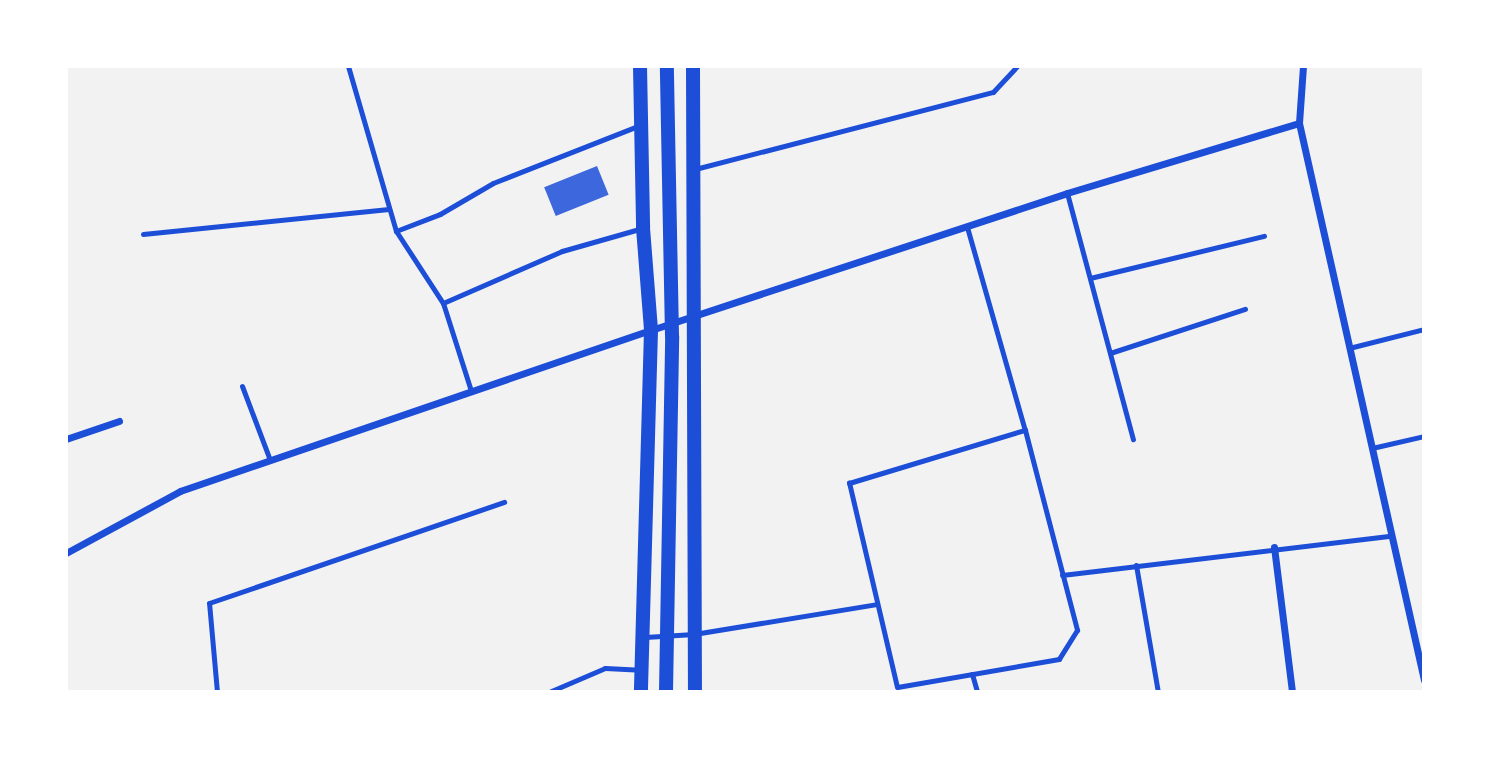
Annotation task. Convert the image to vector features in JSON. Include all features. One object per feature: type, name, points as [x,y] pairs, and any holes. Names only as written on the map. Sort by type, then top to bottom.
[{"type":"main road","points":[[640,66],[643,228],[651,330],[640,691]]},
{"type":"main road","points":[[666,691],[672,336],[667,66]]},
{"type":"main road","points":[[693,66],[695,691]]},
{"type":"street","points":[[1303,66],[1299,123],[1423,680]]},
{"type":"street","points":[[66,553],[180,491],[651,330],[1067,193],[1299,123]]},
{"type":"street","points":[[66,439],[119,421]]},
{"type":"street","points":[[1275,547],[1292,691]]},
{"type":"lane","points":[[348,66],[396,230],[443,303],[471,391]]},
{"type":"lane","points":[[692,170],[993,92],[1017,66]]},
{"type":"lane","points":[[396,230],[440,214],[493,183],[641,124]]},
{"type":"lane","points":[[1067,193],[1133,439]]},
{"type":"lane","points":[[143,234],[389,209]]},
{"type":"lane","points":[[967,227],[1025,430],[1077,631],[1059,659],[897,687],[849,483],[1025,430]]},
{"type":"lane","points":[[443,303],[562,251],[643,228]]},
{"type":"lane","points":[[1090,278],[1264,236]]},
{"type":"lane","points":[[1110,353],[1245,309]]},
{"type":"lane","points":[[1349,348],[1423,329]]},
{"type":"lane","points":[[242,386],[270,460]]},
{"type":"lane","points":[[1371,448],[1423,436]]},
{"type":"lane","points":[[217,691],[209,603],[504,502]]},
{"type":"lane","points":[[1062,575],[1275,547],[1391,537]]},
{"type":"lane","points":[[1136,565],[1158,691]]},
{"type":"lane","points":[[642,637],[694,634],[877,604]]},
{"type":"lane","points":[[550,691],[605,668],[641,670]]},
{"type":"lane","points":[[972,674],[977,691]]},
{"type":"building","points":[[597,166],[609,195],[556,216],[544,187]]}]
